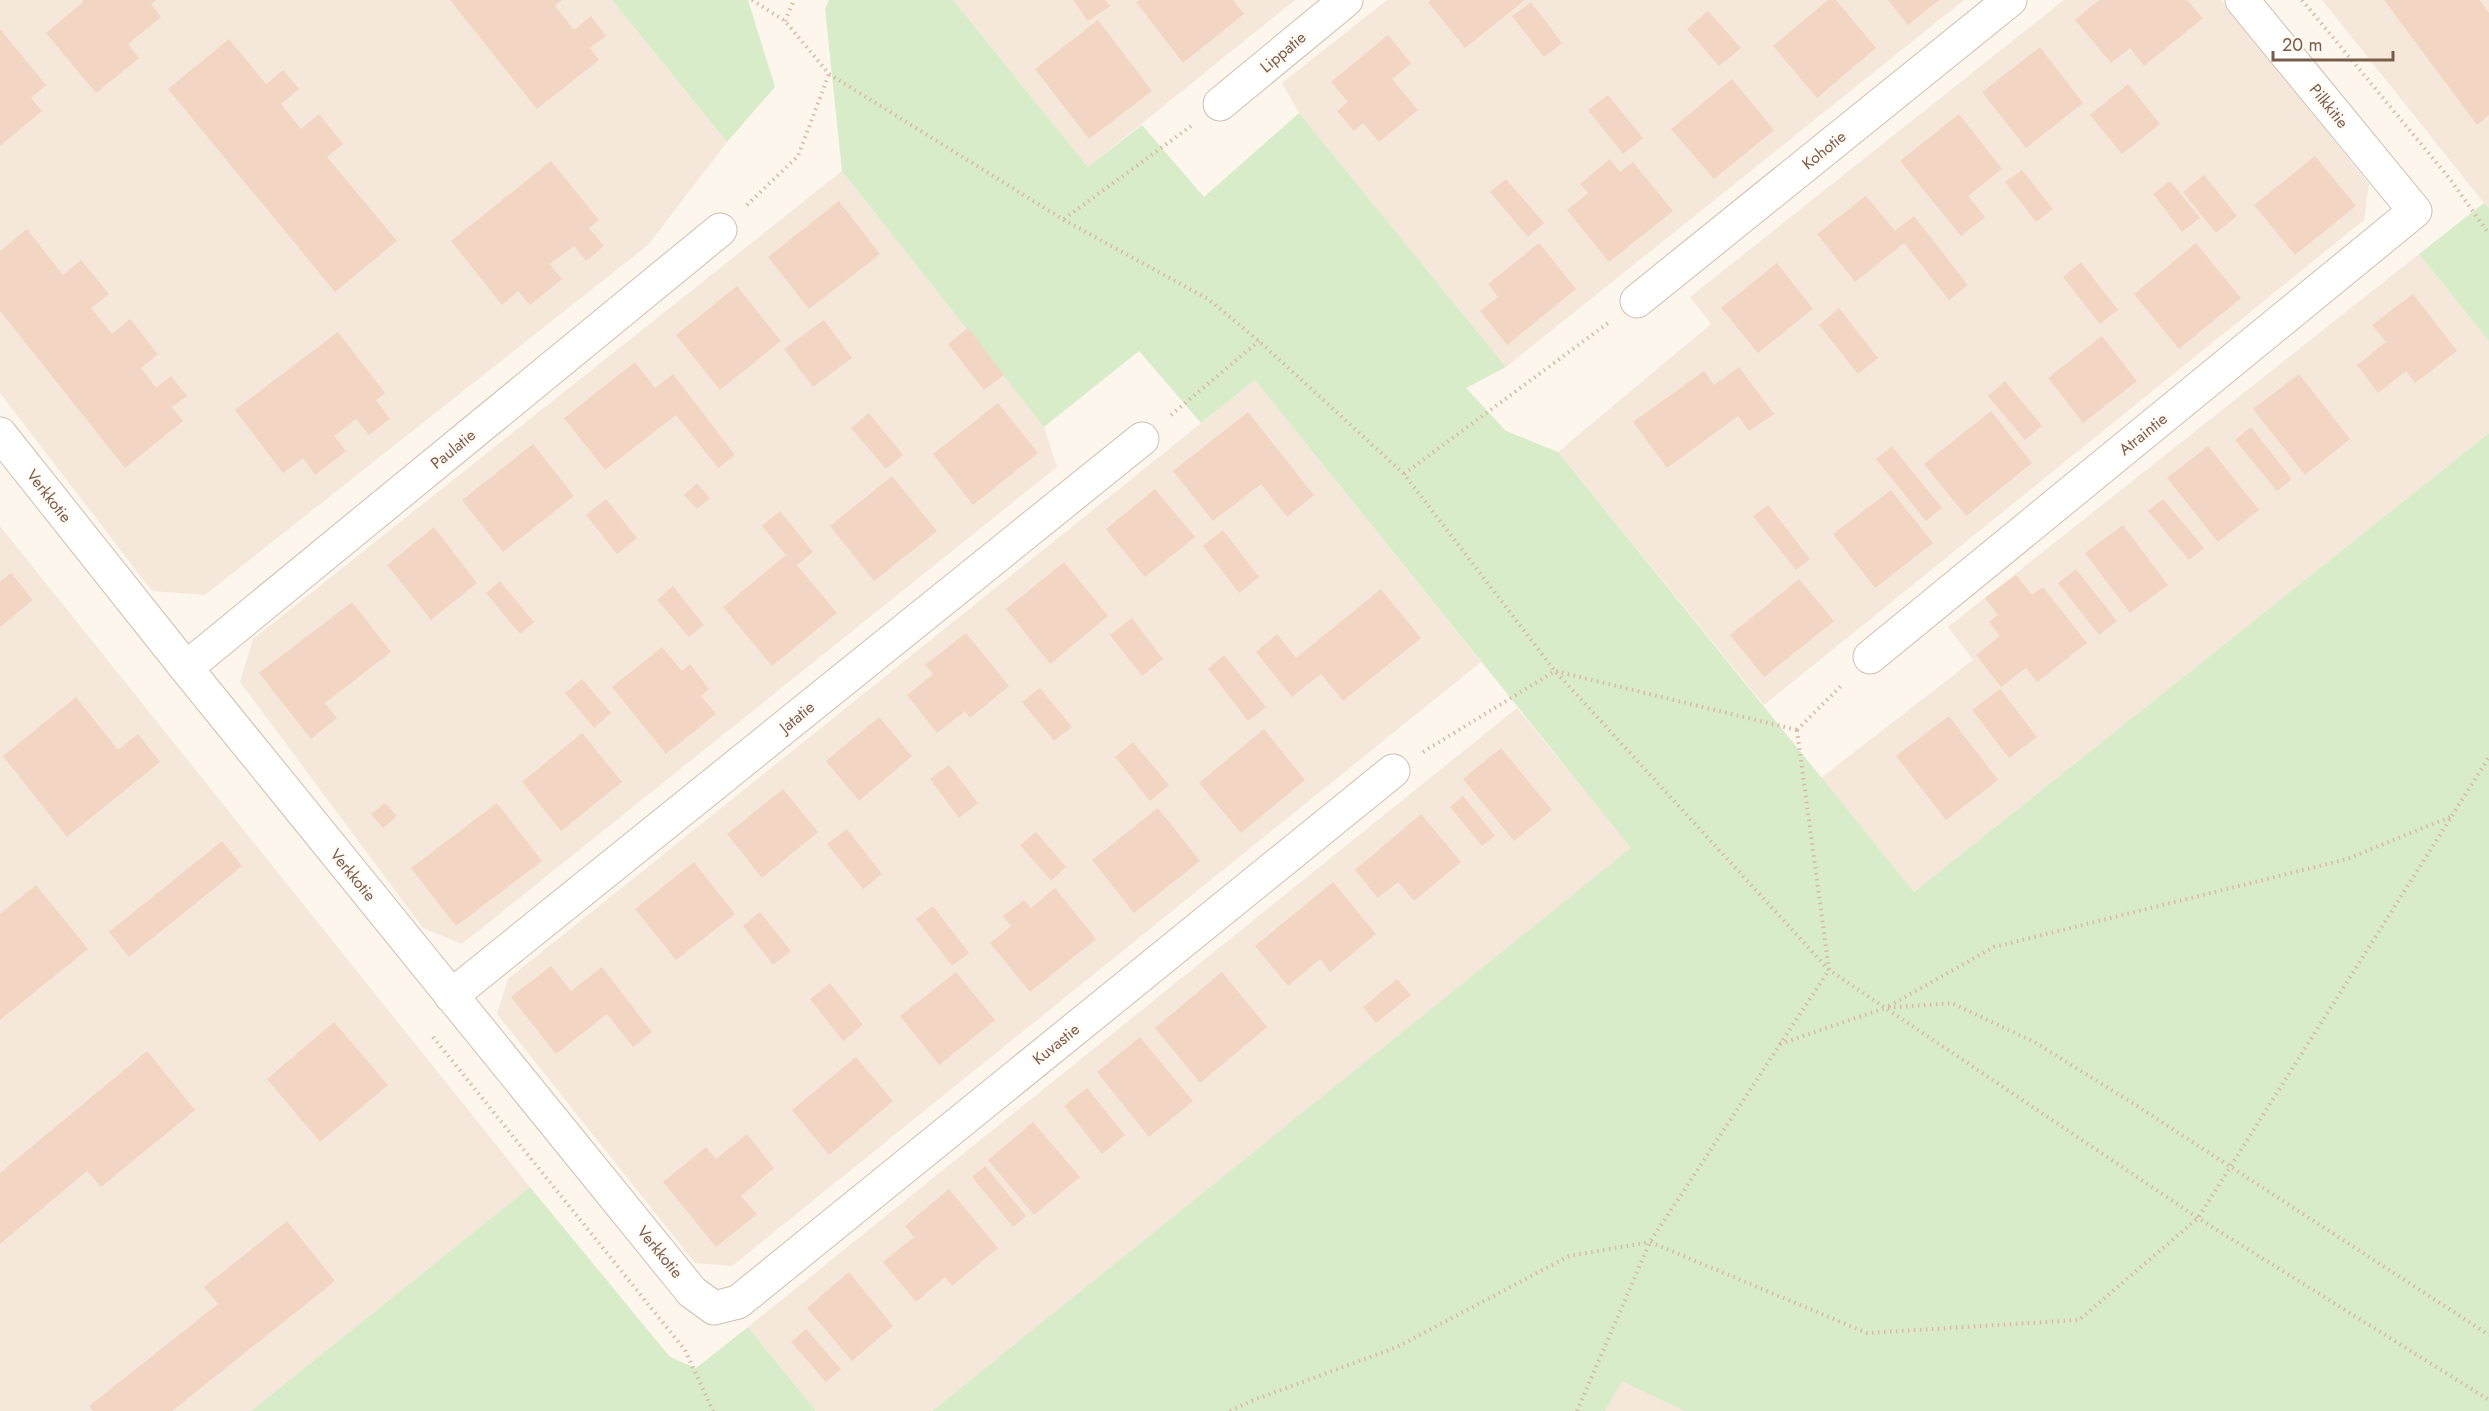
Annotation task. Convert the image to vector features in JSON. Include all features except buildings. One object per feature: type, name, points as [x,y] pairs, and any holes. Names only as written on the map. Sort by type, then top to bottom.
[{"type":"street","name":"Lippatie","points":[[1220,104],[1346,0]]},
{"type":"street","name":"Kohotie","points":[[1637,301],[2010,0]]},
{"type":"street","name":"Pilkkitie","points":[[2242,0],[2415,211]]},
{"type":"street","name":"Atraintie","points":[[1870,657],[2415,211]]},
{"type":"street","name":"Paulatie","points":[[186,668],[720,230]]},
{"type":"street","name":"Verkkotie","points":[[0,434],[186,668],[692,1292],[714,1308]]},
{"type":"street","name":"Jatatie","points":[[451,996],[1142,439]]},
{"type":"street","name":"Kuvastie","points":[[714,1308],[738,1302],[1393,771]]},
{"type":"path","points":[[752,0],[785,21],[829,74],[1064,220],[1208,299],[1259,341],[1404,474],[1554,671],[1829,970],[2198,1218],[2489,1400]]},
{"type":"path","points":[[785,21],[794,0]]},
{"type":"path","points":[[2302,0],[2450,179],[2489,234]]},
{"type":"path","points":[[720,230],[798,156],[829,74]]},
{"type":"path","points":[[1064,220],[1220,104]]},
{"type":"path","points":[[1404,474],[1637,301]]},
{"type":"path","points":[[1142,439],[1259,341]]},
{"type":"path","points":[[1797,730],[1870,657]]},
{"type":"path","points":[[1393,771],[1554,671],[1797,730]]},
{"type":"path","points":[[1577,1411],[1650,1242],[1829,970],[1797,730]]},
{"type":"path","points":[[1230,1411],[1397,1347],[1569,1256],[1650,1242],[1867,1333],[2079,1320],[2198,1218],[2489,757]]},
{"type":"path","points":[[1780,1044],[1885,1008],[1994,947],[2347,859],[2452,816]]},
{"type":"path","points":[[1885,1008],[1952,1003],[2036,1043],[2231,1165],[2489,1335]]},
{"type":"path","points":[[428,1031],[685,1350],[713,1411]]},
{"type":"shaded area","points":[[0,0],[612,0],[727,142],[648,245],[205,595],[152,591],[0,393]]},
{"type":"shaded area","points":[[953,0],[1295,0],[1088,167]]},
{"type":"shaded area","points":[[1387,0],[1964,0],[1506,367],[1299,113],[1282,83]]},
{"type":"shaded area","points":[[2064,0],[2221,0],[2369,184],[2364,220],[1764,705],[1558,452],[1711,324],[1690,297]]},
{"type":"shaded area","points":[[2322,0],[2489,0],[2489,208],[2484,203]]},
{"type":"shaded area","points":[[842,171],[1044,427],[1057,467],[462,944],[423,928],[240,682],[253,639]]},
{"type":"shaded area","points":[[2419,254],[2489,341],[2489,433],[1914,892],[1821,778],[1973,660],[1948,627]]},
{"type":"shaded area","points":[[1255,380],[1481,662],[732,1266],[695,1263],[497,1014],[508,979]]},
{"type":"shaded area","points":[[0,526],[530,1187],[251,1411],[0,1411]]},
{"type":"shaded area","points":[[1517,708],[1632,848],[932,1411],[816,1411],[748,1327]]},
{"type":"shaded area","points":[[1621,1380],[1684,1411],[1605,1411]]},
{"type":"green space","points":[[612,0],[748,0],[775,87],[727,142]]},
{"type":"green space","points":[[829,0],[953,0],[1088,167],[1142,125],[1204,197],[1299,113],[1506,367],[1466,388],[1506,431],[1558,452],[1914,892],[2489,433],[2489,1411],[1684,1411],[1622,1381],[1605,1411],[932,1411],[1631,848],[1255,380],[1201,423],[1139,351],[1044,427],[842,171],[825,9]]},
{"type":"green space","points":[[2484,203],[2489,208],[2489,341],[2419,254]]},
{"type":"green space","points":[[530,1187],[670,1357],[696,1368],[748,1327],[816,1411],[251,1411]]}]
